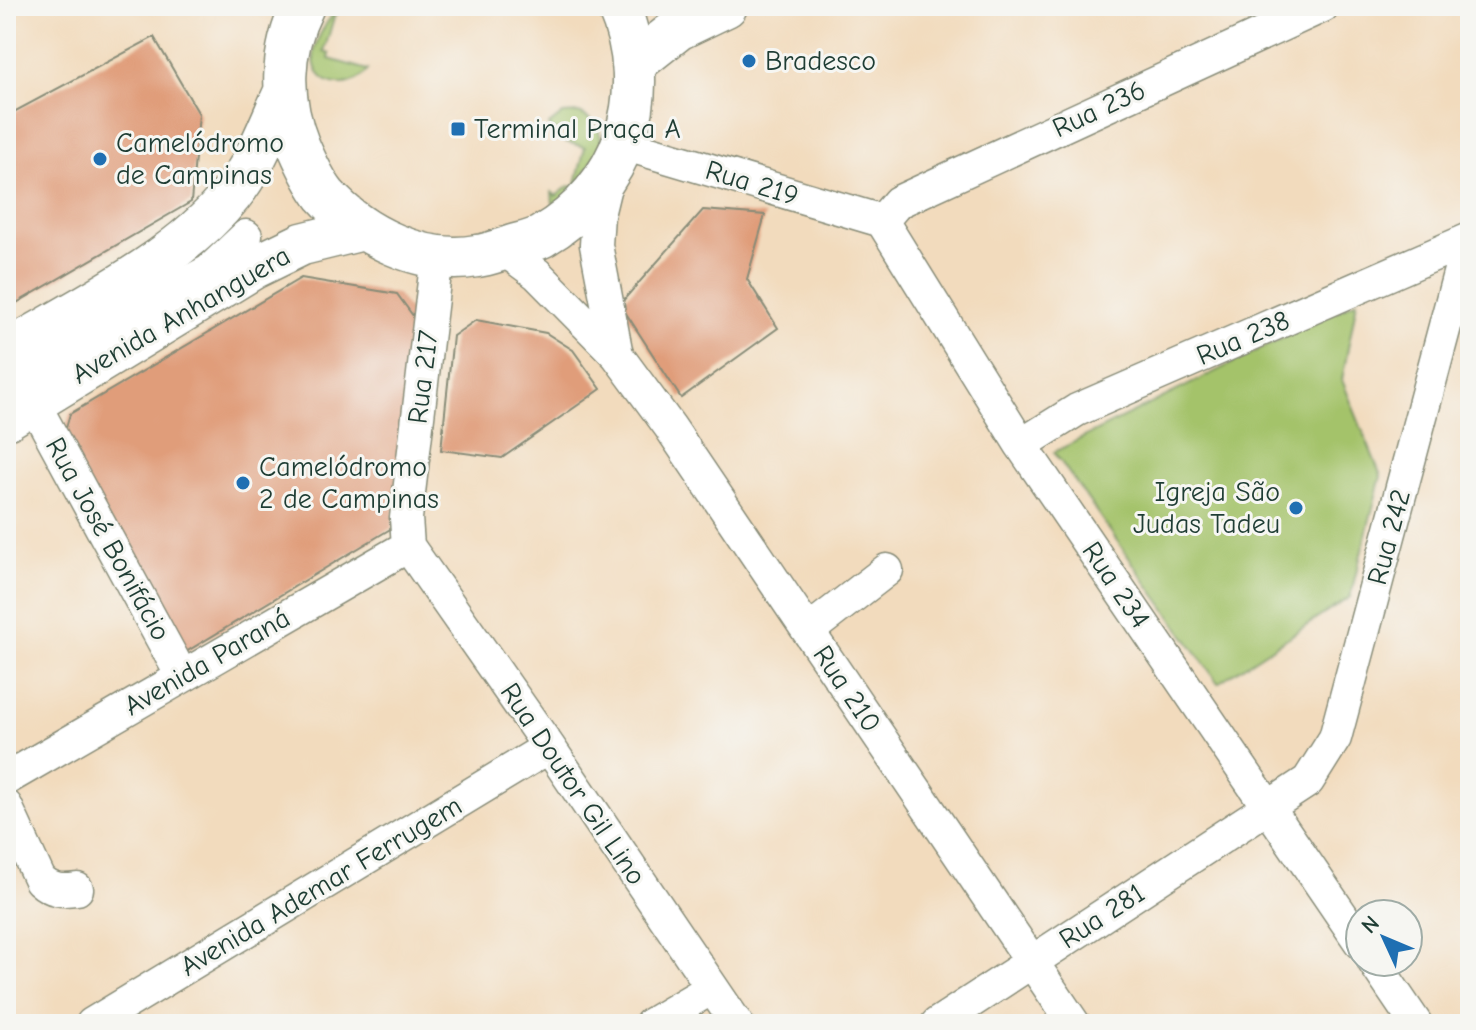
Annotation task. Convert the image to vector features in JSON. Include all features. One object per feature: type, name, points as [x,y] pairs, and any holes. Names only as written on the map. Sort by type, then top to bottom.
[{"type":"main road","points":[[303,6],[287,54],[285,92],[289,122],[306,165],[325,195],[363,229],[396,246],[437,256],[479,256],[540,238],[584,205],[615,160],[634,104],[635,63],[628,28],[618,6]]},
{"type":"main road","points":[[635,63],[678,29],[726,6]]},
{"type":"main road","name":"Avenida Anhanguera","points":[[6,352],[157,261],[195,230],[236,188],[285,92]]},
{"type":"main road","name":"Avenida Anhanguera","points":[[15,401],[253,268],[302,244],[363,229]]},
{"type":"street","name":"Rua 236","points":[[882,221],[898,202],[1323,6]]},
{"type":"street","name":"Rua 219","points":[[615,160],[882,221]]},
{"type":"street","name":"Rua 210","points":[[615,160],[598,215],[596,245],[617,355]]},
{"type":"street","name":"Rua 234","points":[[882,221],[1021,445],[1344,919]]},
{"type":"street","points":[[15,401],[209,271],[246,236]]},
{"type":"street","name":"Rua 238","points":[[1021,445],[1077,410],[1469,240]]},
{"type":"street","name":"Rua 242","points":[[1268,808],[1308,781],[1335,738],[1469,240]]},
{"type":"street","name":"Rua 210","points":[[503,249],[537,274],[617,355],[670,427],[1074,1024]]},
{"type":"street","name":"Rua 217","points":[[408,546],[406,518],[437,256]]},
{"type":"street","name":"Rua José Bonifácio","points":[[15,401],[182,676]]},
{"type":"street","name":"Avenida Paraná","points":[[6,779],[408,546]]},
{"type":"street","name":"Rua Doutor Gil Lino","points":[[408,546],[737,1024]]},
{"type":"street","points":[[808,631],[887,570]]},
{"type":"street","name":"Avenida Ademar Ferrugem","points":[[92,1024],[549,747]]},
{"type":"street","points":[[6,806],[40,880],[47,887],[60,891],[77,889]]},
{"type":"street","name":"Rua 281","points":[[937,1024],[1268,808]]},
{"type":"street","points":[[1385,978],[1416,1024]]},
{"type":"street","points":[[651,1024],[712,988]]},
{"type":"green space","points":[[342,6],[334,17],[324,52],[330,54],[329,59],[368,70],[353,82],[344,84],[335,84],[320,76],[314,57],[319,36]]},
{"type":"green space","points":[[579,113],[596,126],[601,147],[566,204],[553,203],[552,192],[556,196],[569,186],[575,187],[585,147],[566,142],[568,133],[551,129],[549,125],[563,114]]},
{"type":"green space","points":[[1357,301],[1342,380],[1381,476],[1350,597],[1218,683],[1054,452]]},
{"type":"building","name":"Camelódromo de Campinas","points":[[154,37],[199,114],[191,202],[6,309],[6,116]]},
{"type":"building","points":[[703,210],[765,215],[747,279],[778,328],[681,398],[620,304]]},
{"type":"building","name":"Camelódromo 2 de Campinas","points":[[301,278],[397,294],[416,320],[392,528],[184,653],[63,438],[70,414]]},
{"type":"building","points":[[476,320],[546,333],[573,350],[601,389],[502,458],[441,450],[453,336]]},
{"type":"place","name":"Bradesco","points":[[749,61]]},
{"type":"place","name":"Terminal Praça A","points":[[458,129]]},
{"type":"place","name":"Camelódromo de Campinas","points":[[100,159]]},
{"type":"place","name":"Camelódromo 2 de Campinas","points":[[243,483]]},
{"type":"place","name":"Igreja São Judas Tadeu","points":[[1296,508]]}]
